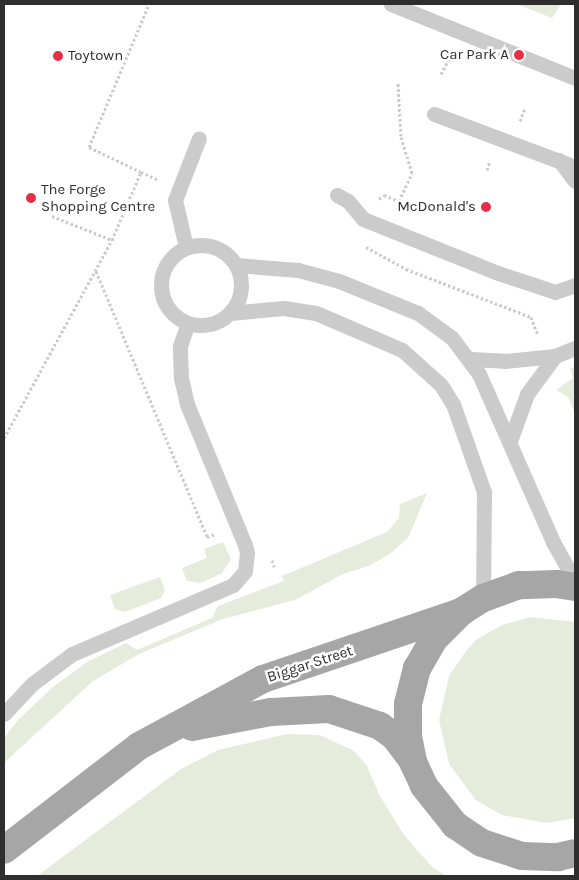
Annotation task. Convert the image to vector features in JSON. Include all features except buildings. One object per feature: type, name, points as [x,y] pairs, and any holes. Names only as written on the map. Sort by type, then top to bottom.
[{"type":"main road","name":"Biggar Street","points":[[4,850],[110,766],[166,732],[263,679],[472,605],[519,585],[575,587]]},
{"type":"main road","points":[[472,605],[434,639],[417,668],[408,704],[408,736],[414,762],[424,786],[442,812],[455,825],[482,843],[522,856],[558,857],[575,853]]},
{"type":"main road","name":"Biggar Street","points":[[166,732],[271,712],[329,709],[380,726],[405,748],[414,762]]},
{"type":"lane","points":[[392,4],[575,78]]},
{"type":"lane","points":[[434,114],[557,157],[575,166]]},
{"type":"lane","points":[[186,247],[175,200],[199,138]]},
{"type":"lane","points":[[557,157],[575,181]]},
{"type":"lane","points":[[337,195],[348,201],[363,219],[498,273],[555,292],[575,285]]},
{"type":"lane","points":[[230,313],[241,290],[236,265],[220,249],[209,245],[186,247],[169,260],[161,280],[164,301],[170,311],[188,323],[210,324],[230,313],[284,308],[316,313],[402,350],[441,385],[456,413],[484,492],[472,605]]},
{"type":"lane","points":[[236,265],[318,274],[390,300],[434,323],[470,359],[510,441],[553,542],[575,581]]},
{"type":"lane","points":[[4,714],[32,684],[72,654],[240,578],[248,553],[186,398],[179,359],[188,323]]},
{"type":"lane","points":[[470,359],[505,361],[556,356],[575,348]]},
{"type":"lane","points":[[510,441],[527,394],[556,356]]},
{"type":"path","points":[[4,438],[112,240],[141,172],[89,147],[149,4]]},
{"type":"path","points":[[52,216],[112,240]]},
{"type":"path","points":[[95,270],[208,536],[237,524]]},
{"type":"green space","points":[[516,4],[561,4],[552,18]]},
{"type":"green space","points":[[575,366],[575,414],[568,397],[556,390],[573,378],[570,369]]},
{"type":"green space","points":[[427,493],[408,538],[391,553],[371,565],[343,574],[295,600],[223,619],[139,654],[93,681],[4,763],[4,738],[19,719],[53,687],[87,662],[126,643],[137,650],[212,618],[218,606],[284,581],[282,576],[387,532],[399,518],[400,504]]},
{"type":"green space","points":[[223,542],[231,559],[222,573],[201,583],[187,581],[182,568],[207,558],[204,549]]},
{"type":"green space","points":[[160,577],[165,590],[161,598],[125,612],[115,609],[110,595]]},
{"type":"green space","points":[[531,617],[575,622],[575,818],[547,823],[502,815],[476,800],[449,764],[439,720],[449,676],[466,651],[476,640],[502,625]]},
{"type":"green space","points":[[287,734],[320,735],[354,751],[367,766],[380,796],[404,835],[433,868],[447,876],[37,876],[181,769],[218,750]]},
{"type":"place","name":"Car Park A","points":[[519,55]]},
{"type":"place","name":"Toytown","points":[[58,56]]},
{"type":"place","name":"The Forge Shopping Centre","points":[[31,198]]},
{"type":"place","name":"McDonald's","points":[[486,207]]}]
